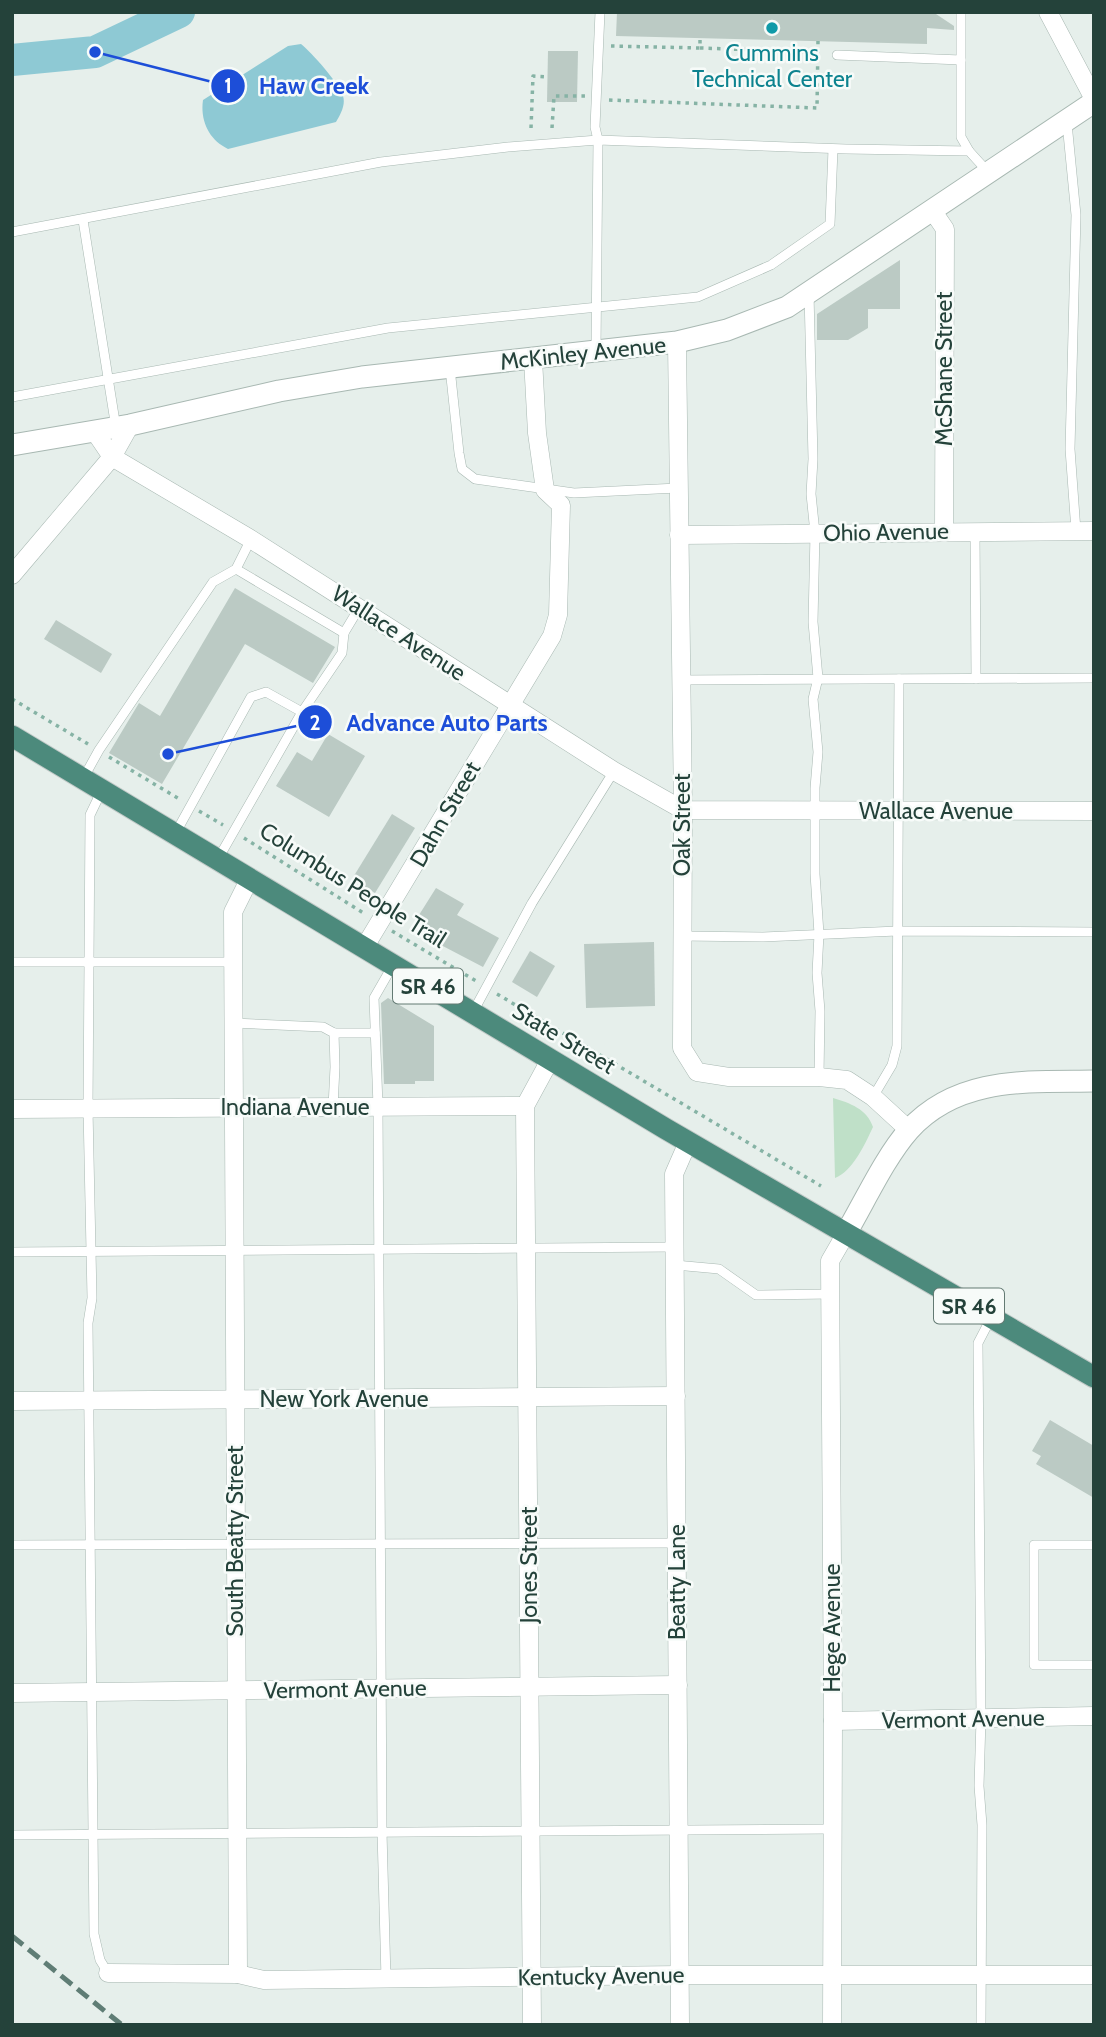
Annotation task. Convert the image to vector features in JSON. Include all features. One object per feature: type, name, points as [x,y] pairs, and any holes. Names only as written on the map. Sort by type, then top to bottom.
[{"type":"highway","name":"State Street","points":[[12,736],[688,1142],[1094,1377]]},
{"type":"street","points":[[1048,12],[1094,101]]},
{"type":"street","name":"McKinley Avenue","points":[[12,445],[114,428],[279,391],[362,377],[677,342],[727,330],[787,307],[989,174],[1094,101]]},
{"type":"street","name":"McShane Street","points":[[932,210],[944,229],[944,532]]},
{"type":"street","name":"Oak Street","points":[[677,342],[683,810],[681,1048],[697,1072],[729,1077],[819,1076],[848,1080],[873,1097],[909,1130]]},
{"type":"street","name":"Dahn Street","points":[[364,948],[552,636],[558,615],[561,505],[545,489],[537,433],[533,359]]},
{"type":"street","points":[[12,575],[112,457],[114,428]]},
{"type":"street","name":"Wallace Avenue","points":[[114,428],[112,457],[251,539],[614,771],[683,810],[1094,811]]},
{"type":"street","name":"Ohio Avenue","points":[[679,535],[1085,531]]},
{"type":"street","name":"South Beatty Street","points":[[239,1974],[233,912],[250,878]]},
{"type":"street","points":[[525,1105],[550,1060]]},
{"type":"street","points":[[845,1235],[895,1149],[925,1115],[961,1093],[1007,1083],[1094,1081]]},
{"type":"street","name":"Indiana Avenue","points":[[12,1110],[525,1105]]},
{"type":"street","name":"Jones Street","points":[[525,1105],[532,2025]]},
{"type":"street","name":"Beatty Lane","points":[[680,2025],[674,1174],[688,1142]]},
{"type":"street","name":"Hege Avenue","points":[[832,2025],[830,1261],[845,1235]]},
{"type":"street","name":"New York Avenue","points":[[12,1401],[676,1396]]},
{"type":"street","name":"Vermont Avenue","points":[[12,1693],[678,1685]]},
{"type":"street","name":"Vermont Avenue","points":[[833,1721],[1094,1716]]},
{"type":"street","name":"Kentucky Avenue","points":[[108,1973],[239,1974],[264,1980],[680,1975],[1094,1975]]},
{"type":"lane","points":[[596,352],[598,140],[595,129],[600,12]]},
{"type":"lane","points":[[961,12],[961,137],[989,174]]},
{"type":"lane","points":[[837,55],[961,60]]},
{"type":"lane","points":[[1066,121],[1076,215],[1070,449],[1085,531]]},
{"type":"lane","points":[[12,232],[381,162],[508,147],[598,140],[969,151]]},
{"type":"lane","points":[[12,397],[388,328],[698,297],[771,265],[830,224],[833,149]]},
{"type":"lane","points":[[83,220],[114,428]]},
{"type":"lane","points":[[809,292],[814,459],[811,494],[815,533],[813,622],[818,678],[813,699],[818,752],[815,874],[820,1011],[819,1076]]},
{"type":"lane","points":[[450,368],[462,469],[475,479],[574,493],[678,488]]},
{"type":"lane","points":[[975,532],[976,679]]},
{"type":"lane","points":[[83,779],[213,582],[236,569],[251,539]]},
{"type":"lane","points":[[236,569],[344,633]]},
{"type":"lane","points":[[218,859],[302,712],[342,653],[344,633],[359,608]]},
{"type":"lane","points":[[681,681],[1094,678]]},
{"type":"lane","points":[[873,1097],[892,1065],[897,1046],[899,679]]},
{"type":"lane","points":[[175,834],[251,697],[266,692],[302,712]]},
{"type":"lane","points":[[472,1013],[533,903],[614,771]]},
{"type":"lane","points":[[102,790],[90,815],[88,1109],[92,1298],[88,1322],[94,1934],[100,1960],[108,1973]]},
{"type":"lane","points":[[682,936],[763,937],[897,931],[1094,932]]},
{"type":"lane","points":[[12,962],[233,962]]},
{"type":"lane","points":[[386,1979],[379,1543],[378,1106],[374,998],[393,965]]},
{"type":"lane","points":[[233,1023],[323,1027],[334,1032],[375,1033]]},
{"type":"lane","points":[[333,1107],[334,1032]]},
{"type":"lane","points":[[12,1252],[526,1248],[675,1256],[719,1269],[756,1295],[830,1294]]},
{"type":"lane","points":[[981,2025],[978,1343],[992,1318]]},
{"type":"lane","points":[[12,1545],[677,1542]]},
{"type":"lane","points":[[1094,1545],[1034,1545],[1034,1665],[1094,1665]]},
{"type":"lane","points":[[12,1835],[832,1829]]},
{"type":"path","points":[[700,38],[700,48]]},
{"type":"path","points":[[552,128],[554,96],[817,108],[818,41]]},
{"type":"path","points":[[598,46],[818,52]]},
{"type":"path","points":[[531,128],[533,76],[548,77]]},
{"type":"path","name":"Columbus People Trail","points":[[12,699],[234,831],[380,924],[821,1186]]},
{"type":"green space","points":[[833,1098],[862,1111],[873,1127],[853,1163],[835,1178]]},
{"type":"water","points":[[301,44],[325,68],[341,91],[344,103],[336,122],[228,149],[221,145],[207,129],[203,100],[288,46]]},
{"type":"building","name":"Cummins Technical Center","points":[[617,12],[933,12],[954,26],[954,30],[927,28],[927,44],[616,36]]},
{"type":"building","points":[[548,51],[578,51],[577,102],[547,102]]},
{"type":"building","points":[[900,260],[900,309],[868,309],[868,328],[848,340],[817,340],[817,314]]},
{"type":"building","points":[[235,588],[335,647],[313,683],[245,644],[162,784],[109,753],[139,703],[160,716]]},
{"type":"building","points":[[56,620],[112,654],[101,673],[44,639]]},
{"type":"building","points":[[328,734],[365,756],[329,817],[276,786],[297,752],[312,761]]},
{"type":"building","points":[[392,814],[415,828],[375,893],[352,879]]},
{"type":"building","points":[[436,888],[464,904],[457,915],[499,938],[483,967],[416,932],[424,918],[419,915]]},
{"type":"building","points":[[654,942],[655,1006],[586,1008],[584,944]]},
{"type":"building","points":[[530,951],[555,966],[537,997],[512,982]]},
{"type":"building","points":[[388,998],[434,1026],[434,1081],[384,1084],[381,1003]]},
{"type":"building","points":[[1050,1420],[1094,1446],[1094,1498],[1036,1464],[1041,1456],[1032,1451]]},
{"type":"waterway","points":[[12,60],[95,52],[179,12]]},
{"type":"railway","points":[[12,1936],[122,2025]]},
{"type":"place","name":"Cummins Technical Center","points":[[772,28]]},
{"type":"place","name":"Haw Creek","points":[[95,52]]},
{"type":"place","name":"Advance Auto Parts","points":[[168,754]]}]
